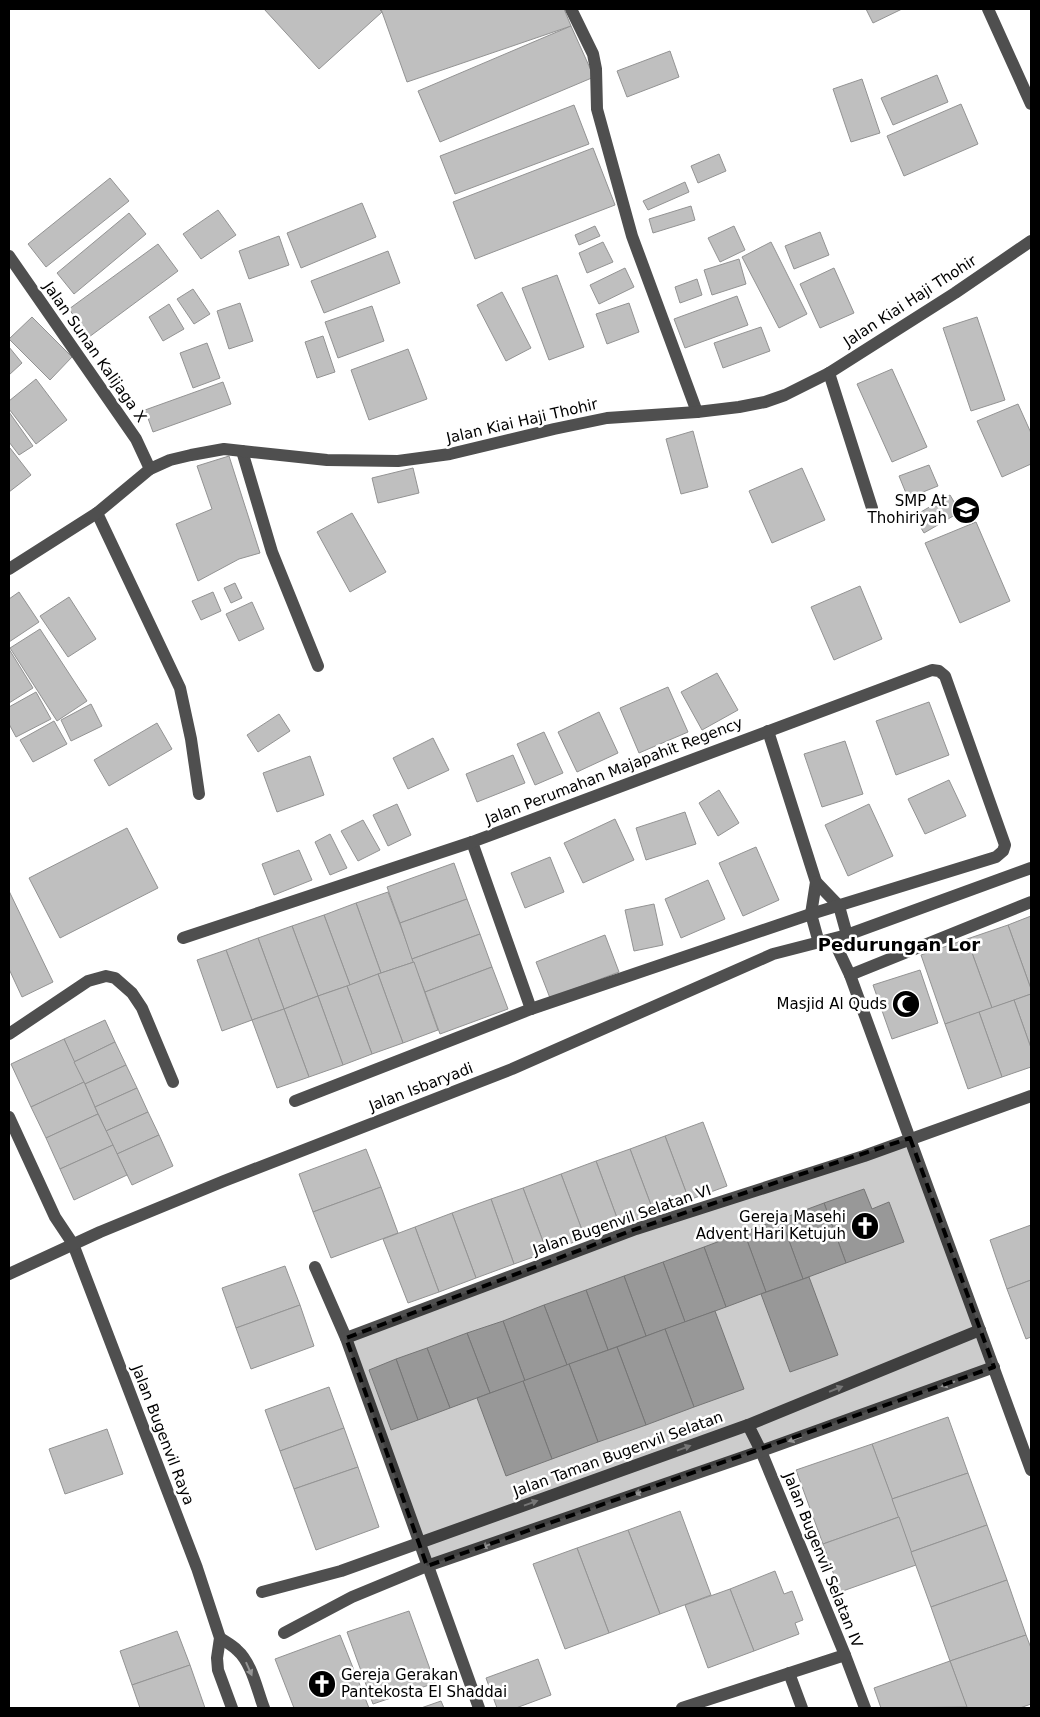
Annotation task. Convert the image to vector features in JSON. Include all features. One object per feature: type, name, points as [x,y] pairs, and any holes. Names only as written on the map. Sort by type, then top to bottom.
[{"type":"street","points":[[571,9],[592,54],[596,69],[598,109],[632,236],[697,412]]},
{"type":"street","points":[[988,9],[1031,104]]},
{"type":"street","name":"Jalan Kiai Haji Thohir","points":[[9,569],[97,513],[150,469],[170,460],[191,455],[224,450],[327,460],[398,461],[450,454],[607,418],[697,412],[764,402],[785,395],[829,372],[955,293],[1031,240]]},
{"type":"street","name":"Jalan Sunan Kalijaga X","points":[[9,256],[136,439],[150,469]]},
{"type":"street","points":[[829,372],[872,508]]},
{"type":"street","points":[[242,451],[272,552],[318,666]]},
{"type":"street","points":[[97,513],[180,688],[191,739],[199,794]]},
{"type":"street","name":"Jalan Perumahan Majapahit Regency","points":[[183,938],[472,842],[932,670],[939,670],[944,676],[1005,848],[996,857],[811,914],[531,1010],[295,1101]]},
{"type":"street","name":"Jalan Perumahan Majapahit Regency","points":[[768,731],[816,882],[839,906],[847,935]]},
{"type":"street","name":"Jalan Perumahan Majapahit Regency","points":[[472,842],[531,1010]]},
{"type":"street","name":"Jalan Isbaryadi","points":[[9,1274],[73,1244],[224,1181],[512,1069],[773,954],[847,935],[1031,868]]},
{"type":"street","name":"Jalan Perumahan Majapahit Regency","points":[[816,882],[811,914],[820,942]]},
{"type":"street","points":[[850,975],[1031,902]]},
{"type":"street","points":[[833,939],[850,975],[1031,1470]]},
{"type":"street","points":[[9,1034],[88,980],[106,976],[115,978],[132,993],[142,1008],[173,1082]]},
{"type":"street","name":"Jalan Bugenvil Selatan VI","points":[[346,1338],[636,1230],[864,1156],[1031,1096]]},
{"type":"street","name":"Jalan Bugenvil Raya","points":[[9,1117],[55,1216],[73,1244],[197,1568],[220,1638],[217,1658],[218,1670],[232,1708]]},
{"type":"street","points":[[315,1267],[346,1338],[479,1708]]},
{"type":"street","name":"Jalan Taman Bugenvil Selatan","points":[[262,1592],[341,1571],[748,1425],[980,1330]]},
{"type":"street","points":[[284,1633],[352,1597],[427,1566],[761,1451],[994,1368]]},
{"type":"street","name":"Jalan Bugenvil Selatan IV","points":[[748,1425],[761,1451],[845,1655],[864,1708]]},
{"type":"street","points":[[220,1638],[237,1650],[243,1658],[264,1708]]},
{"type":"street","points":[[682,1708],[845,1655]]},
{"type":"street","points":[[789,1673],[802,1708]]},
{"type":"highlighted area","points":[[910,1138],[994,1367],[427,1566],[346,1338],[636,1229]]},
{"type":"building","points":[[264,9],[379,9],[382,12],[319,69]]},
{"type":"building","points":[[381,9],[564,9],[571,26],[407,82]]},
{"type":"building","points":[[866,9],[902,9],[873,23]]},
{"type":"building","points":[[571,26],[594,77],[440,142],[418,91]]},
{"type":"building","points":[[670,51],[679,77],[627,97],[617,71]]},
{"type":"building","points":[[937,75],[948,102],[893,125],[881,98]]},
{"type":"building","points":[[862,79],[880,133],[851,142],[833,89]]},
{"type":"building","points":[[961,104],[978,144],[904,176],[887,136]]},
{"type":"building","points":[[574,105],[589,144],[455,194],[440,156]]},
{"type":"building","points":[[593,148],[615,205],[475,259],[453,202]]},
{"type":"building","points":[[719,154],[726,171],[698,183],[691,166]]},
{"type":"building","points":[[110,178],[129,201],[46,267],[28,244]]},
{"type":"building","points":[[685,182],[689,192],[648,210],[643,201]]},
{"type":"building","points":[[362,203],[376,237],[301,268],[287,233]]},
{"type":"building","points":[[691,206],[695,220],[653,233],[649,219]]},
{"type":"building","points":[[218,210],[236,235],[201,259],[183,234]]},
{"type":"building","points":[[129,213],[146,234],[74,294],[57,273]]},
{"type":"building","points":[[595,226],[600,236],[579,245],[575,235]]},
{"type":"building","points":[[734,226],[745,250],[720,262],[708,238]]},
{"type":"building","points":[[820,232],[829,255],[794,269],[785,246]]},
{"type":"building","points":[[279,236],[289,265],[249,279],[239,251]]},
{"type":"building","points":[[603,242],[613,262],[587,273],[579,253]]},
{"type":"building","points":[[771,242],[807,314],[779,328],[742,257]]},
{"type":"building","points":[[158,244],[178,271],[89,337],[69,309]]},
{"type":"building","points":[[388,251],[400,283],[324,313],[311,281]]},
{"type":"building","points":[[739,259],[746,284],[712,295],[704,270]]},
{"type":"building","points":[[625,268],[634,287],[599,304],[590,285]]},
{"type":"building","points":[[834,268],[854,313],[820,328],[800,284]]},
{"type":"building","points":[[557,275],[584,347],[549,360],[522,288]]},
{"type":"building","points":[[697,279],[702,295],[680,303],[675,287]]},
{"type":"building","points":[[193,289],[210,314],[194,324],[177,299]]},
{"type":"building","points":[[502,292],[531,348],[506,361],[477,305]]},
{"type":"building","points":[[737,296],[748,325],[685,348],[674,319]]},
{"type":"building","points":[[240,303],[253,341],[229,349],[217,311]]},
{"type":"building","points":[[629,303],[639,332],[607,344],[596,314]]},
{"type":"building","points":[[169,304],[184,329],[163,341],[149,317]]},
{"type":"building","points":[[372,306],[384,341],[338,358],[325,322]]},
{"type":"building","points":[[32,317],[72,357],[50,380],[9,339]]},
{"type":"building","points":[[977,317],[1005,400],[971,411],[943,328]]},
{"type":"building","points":[[761,327],[770,351],[723,368],[714,343]]},
{"type":"building","points":[[323,336],[335,372],[317,378],[305,342]]},
{"type":"building","points":[[207,343],[220,378],[193,388],[180,353]]},
{"type":"building","points":[[9,347],[22,363],[9,375]]},
{"type":"building","points":[[408,349],[427,399],[369,420],[351,370]]},
{"type":"building","points":[[892,369],[927,447],[892,462],[857,384]]},
{"type":"building","points":[[36,379],[67,420],[36,444],[9,409],[9,401]]},
{"type":"building","points":[[223,382],[231,404],[153,432],[145,410]]},
{"type":"building","points":[[1018,404],[1031,433],[1031,464],[1002,477],[977,421]]},
{"type":"building","points":[[9,412],[33,446],[19,455],[9,442]]},
{"type":"building","points":[[693,431],[708,487],[681,494],[666,439]]},
{"type":"building","points":[[9,449],[31,475],[9,492]]},
{"type":"building","points":[[229,456],[260,553],[239,559],[198,581],[176,524],[212,509],[197,466]]},
{"type":"building","points":[[929,465],[938,486],[908,498],[899,476]]},
{"type":"building","points":[[413,468],[419,493],[378,503],[372,478]]},
{"type":"building","points":[[802,468],[825,520],[772,543],[749,491]]},
{"type":"building","points":[[950,495],[960,512],[924,533],[914,516]]},
{"type":"building","points":[[352,513],[386,572],[350,592],[317,532]]},
{"type":"building","points":[[976,522],[1010,601],[960,623],[925,543]]},
{"type":"building","points":[[235,583],[242,598],[231,603],[224,588]]},
{"type":"building","points":[[860,586],[882,639],[834,660],[811,607]]},
{"type":"building","points":[[19,592],[39,622],[9,642],[9,599]]},
{"type":"building","points":[[213,592],[221,611],[201,620],[192,601]]},
{"type":"building","points":[[69,597],[96,639],[68,657],[40,616]]},
{"type":"building","points":[[252,602],[264,629],[239,641],[226,614]]},
{"type":"building","points":[[40,629],[87,701],[57,721],[10,648]]},
{"type":"building","points":[[9,649],[33,688],[9,703]]},
{"type":"building","points":[[717,673],[738,710],[702,730],[681,692]]},
{"type":"building","points":[[668,687],[688,732],[639,753],[620,708]]},
{"type":"building","points":[[36,692],[51,719],[16,737],[9,724],[9,707]]},
{"type":"building","points":[[929,702],[949,755],[896,775],[876,721]]},
{"type":"building","points":[[91,704],[102,726],[71,741],[61,720]]},
{"type":"building","points":[[599,712],[618,753],[577,772],[558,732]]},
{"type":"building","points":[[279,714],[290,731],[258,752],[247,735]]},
{"type":"building","points":[[54,721],[67,744],[33,762],[20,740]]},
{"type":"building","points":[[157,723],[172,749],[109,786],[94,760]]},
{"type":"building","points":[[544,732],[563,773],[535,785],[517,744]]},
{"type":"building","points":[[433,738],[449,770],[408,789],[393,758]]},
{"type":"building","points":[[845,741],[863,794],[822,807],[804,754]]},
{"type":"building","points":[[513,755],[525,783],[477,802],[466,774]]},
{"type":"building","points":[[310,756],[324,795],[277,812],[263,773]]},
{"type":"building","points":[[949,780],[966,816],[925,834],[908,799]]},
{"type":"building","points":[[719,790],[739,823],[718,836],[699,803]]},
{"type":"building","points":[[397,804],[411,835],[388,846],[373,815]]},
{"type":"building","points":[[869,804],[893,856],[848,876],[825,825]]},
{"type":"building","points":[[685,812],[696,844],[646,860],[636,828]]},
{"type":"building","points":[[615,819],[634,860],[583,883],[564,843]]},
{"type":"building","points":[[363,820],[380,850],[358,861],[341,831]]},
{"type":"building","points":[[127,828],[158,888],[60,938],[29,878]]},
{"type":"building","points":[[330,834],[347,868],[330,875],[315,842]]},
{"type":"building","points":[[756,847],[779,900],[743,916],[719,863]]},
{"type":"building","points":[[299,850],[312,880],[274,895],[262,864]]},
{"type":"building","points":[[550,857],[564,892],[525,908],[511,873]]},
{"type":"building","points":[[454,863],[467,899],[400,923],[387,887]]},
{"type":"building","points":[[708,880],[725,919],[681,938],[665,899]]},
{"type":"building","points":[[9,891],[53,982],[22,997],[9,969]]},
{"type":"building","points":[[388,892],[414,962],[381,973],[356,903]]},
{"type":"building","points":[[467,899],[480,934],[412,959],[400,923]]},
{"type":"building","points":[[356,903],[381,973],[350,985],[324,915]]},
{"type":"building","points":[[654,904],[663,945],[634,951],[625,910]]},
{"type":"building","points":[[324,915],[350,985],[318,996],[292,926]]},
{"type":"building","points":[[1031,916],[1031,989],[1008,925]]},
{"type":"building","points":[[1008,925],[1031,989],[1031,994],[992,1008],[967,939]]},
{"type":"building","points":[[292,926],[318,996],[284,1009],[258,938]]},
{"type":"building","points":[[480,934],[492,967],[425,992],[412,959]]},
{"type":"building","points":[[605,935],[619,972],[550,998],[536,962]]},
{"type":"building","points":[[258,938],[284,1009],[252,1020],[226,950]]},
{"type":"building","points":[[967,939],[992,1008],[945,1024],[921,955]]},
{"type":"building","points":[[226,950],[252,1020],[222,1031],[197,960]]},
{"type":"building","points":[[414,962],[438,1030],[403,1043],[378,974]]},
{"type":"building","points":[[492,967],[508,1009],[440,1034],[425,992]]},
{"type":"building","name":"Masjid Al Quds","points":[[920,970],[938,1023],[892,1039],[873,985]]},
{"type":"building","points":[[378,974],[403,1043],[372,1054],[347,986]]},
{"type":"building","points":[[347,986],[372,1054],[343,1065],[318,996]]},
{"type":"building","points":[[1031,994],[1031,1048],[1014,1000]]},
{"type":"building","points":[[318,996],[343,1065],[309,1077],[284,1009]]},
{"type":"building","points":[[1014,1000],[1031,1048],[1031,1067],[1002,1077],[979,1012]]},
{"type":"building","points":[[284,1009],[309,1077],[277,1088],[252,1020]]},
{"type":"building","points":[[979,1012],[1002,1077],[968,1089],[945,1024]]},
{"type":"building","points":[[105,1020],[115,1042],[74,1062],[64,1039]]},
{"type":"building","points":[[64,1039],[84,1082],[31,1107],[11,1064]]},
{"type":"building","points":[[115,1042],[126,1065],[85,1084],[74,1062]]},
{"type":"building","points":[[126,1065],[137,1088],[95,1107],[85,1084]]},
{"type":"building","points":[[84,1082],[98,1114],[46,1138],[31,1107]]},
{"type":"building","points":[[137,1088],[148,1112],[106,1131],[95,1107]]},
{"type":"building","points":[[148,1112],[159,1135],[117,1154],[106,1131]]},
{"type":"building","points":[[98,1114],[113,1145],[60,1169],[46,1138]]},
{"type":"building","points":[[703,1122],[727,1186],[689,1200],[665,1136]]},
{"type":"building","points":[[159,1135],[173,1166],[132,1185],[117,1154]]},
{"type":"building","points":[[665,1136],[689,1200],[654,1213],[630,1149]]},
{"type":"building","points":[[113,1145],[127,1175],[74,1200],[60,1169]]},
{"type":"building","points":[[366,1149],[381,1187],[313,1212],[299,1174]]},
{"type":"building","points":[[630,1149],[654,1213],[620,1226],[596,1161]]},
{"type":"building","points":[[596,1161],[620,1226],[585,1238],[561,1174]]},
{"type":"building","points":[[561,1174],[585,1238],[547,1252],[523,1188]]},
{"type":"building","points":[[381,1187],[398,1233],[331,1258],[313,1212]]},
{"type":"building","points":[[523,1188],[547,1252],[514,1264],[491,1199]]},
{"type":"building","name":"Gereja Masehi Advent Hari Ketujuh","points":[[864,1189],[872,1209],[889,1202],[904,1242],[846,1263],[824,1203]]},
{"type":"building","points":[[491,1199],[514,1264],[476,1278],[452,1213]]},
{"type":"building","points":[[824,1203],[846,1263],[803,1279],[781,1219]]},
{"type":"building","points":[[452,1213],[476,1278],[439,1292],[415,1227]]},
{"type":"building","points":[[781,1219],[803,1279],[766,1292],[744,1232]]},
{"type":"building","points":[[1031,1225],[1031,1280],[1007,1289],[990,1240]]},
{"type":"building","points":[[415,1227],[439,1292],[408,1303],[383,1239]]},
{"type":"building","points":[[744,1232],[766,1292],[726,1307],[704,1247]]},
{"type":"building","points":[[704,1247],[726,1307],[685,1322],[663,1262]]},
{"type":"building","points":[[663,1262],[685,1322],[646,1336],[624,1276]]},
{"type":"building","points":[[285,1266],[300,1305],[236,1328],[222,1288]]},
{"type":"building","points":[[624,1276],[646,1336],[608,1350],[586,1290]]},
{"type":"building","points":[[809,1277],[838,1355],[790,1372],[761,1294]]},
{"type":"building","points":[[1031,1280],[1031,1337],[1026,1339],[1007,1289]]},
{"type":"building","points":[[586,1290],[608,1350],[567,1365],[544,1305]]},
{"type":"building","points":[[300,1305],[314,1346],[251,1369],[236,1328]]},
{"type":"building","points":[[544,1305],[567,1365],[525,1381],[503,1321]]},
{"type":"building","points":[[715,1311],[744,1389],[694,1407],[665,1329]]},
{"type":"building","points":[[503,1321],[525,1381],[490,1393],[467,1333]]},
{"type":"building","points":[[665,1329],[694,1407],[646,1425],[617,1347]]},
{"type":"building","points":[[467,1333],[490,1393],[450,1408],[427,1348]]},
{"type":"building","points":[[617,1347],[646,1425],[598,1442],[569,1364]]},
{"type":"building","points":[[427,1348],[450,1408],[418,1420],[396,1359]]},
{"type":"building","points":[[396,1359],[418,1420],[391,1430],[369,1370]]},
{"type":"building","points":[[569,1364],[598,1442],[552,1459],[523,1381]]},
{"type":"building","points":[[523,1381],[552,1459],[506,1476],[477,1398]]},
{"type":"building","points":[[329,1387],[344,1428],[280,1451],[265,1410]]},
{"type":"building","points":[[948,1417],[968,1473],[892,1499],[872,1444]]},
{"type":"building","points":[[344,1428],[358,1467],[294,1489],[280,1451]]},
{"type":"building","points":[[107,1429],[123,1474],[65,1494],[49,1449]]},
{"type":"building","points":[[872,1444],[899,1517],[823,1544],[796,1470]]},
{"type":"building","points":[[358,1467],[379,1527],[316,1550],[294,1489]]},
{"type":"building","points":[[968,1473],[987,1525],[911,1552],[892,1499]]},
{"type":"building","points":[[680,1511],[711,1595],[660,1614],[628,1530]]},
{"type":"building","points":[[899,1517],[916,1565],[840,1592],[823,1544]]},
{"type":"building","points":[[987,1525],[1007,1580],[931,1607],[911,1552]]},
{"type":"building","points":[[628,1530],[660,1614],[609,1633],[577,1548]]},
{"type":"building","points":[[577,1548],[609,1633],[565,1649],[533,1564]]},
{"type":"building","points":[[775,1571],[784,1594],[792,1591],[803,1620],[795,1623],[799,1634],[754,1651],[730,1589]]},
{"type":"building","points":[[1007,1580],[1026,1635],[950,1661],[931,1607]]},
{"type":"building","points":[[730,1589],[754,1651],[708,1668],[685,1605]]},
{"type":"building","points":[[409,1611],[435,1683],[373,1704],[347,1632]]},
{"type":"building","points":[[177,1631],[190,1665],[132,1685],[120,1651]]},
{"type":"building","name":"Gereja Gerakan Pantekosta El Shaddai","points":[[340,1635],[369,1708],[294,1708],[275,1659]]},
{"type":"building","points":[[1026,1635],[1031,1648],[1031,1704],[1020,1708],[967,1708],[950,1661]]},
{"type":"building","points":[[538,1659],[551,1695],[516,1708],[497,1708],[486,1678]]},
{"type":"building","points":[[950,1661],[967,1707],[881,1708],[874,1688]]},
{"type":"building","points":[[190,1665],[205,1708],[140,1708],[132,1685]]},
{"type":"building","points":[[441,1701],[444,1708],[421,1708]]},
{"type":"place","name":"SMP At Thohiriyah","points":[[966,510]]},
{"type":"place","name":"Masjid Al Quds","points":[[906,1004]]},
{"type":"place","name":"Gereja Masehi Advent Hari Ketujuh","points":[[865,1226]]},
{"type":"place","name":"Gereja Gerakan Pantekosta El Shaddai","points":[[322,1684]]},
{"type":"district","name":"Pedurungan Lor","points":[[899,945]]}]
